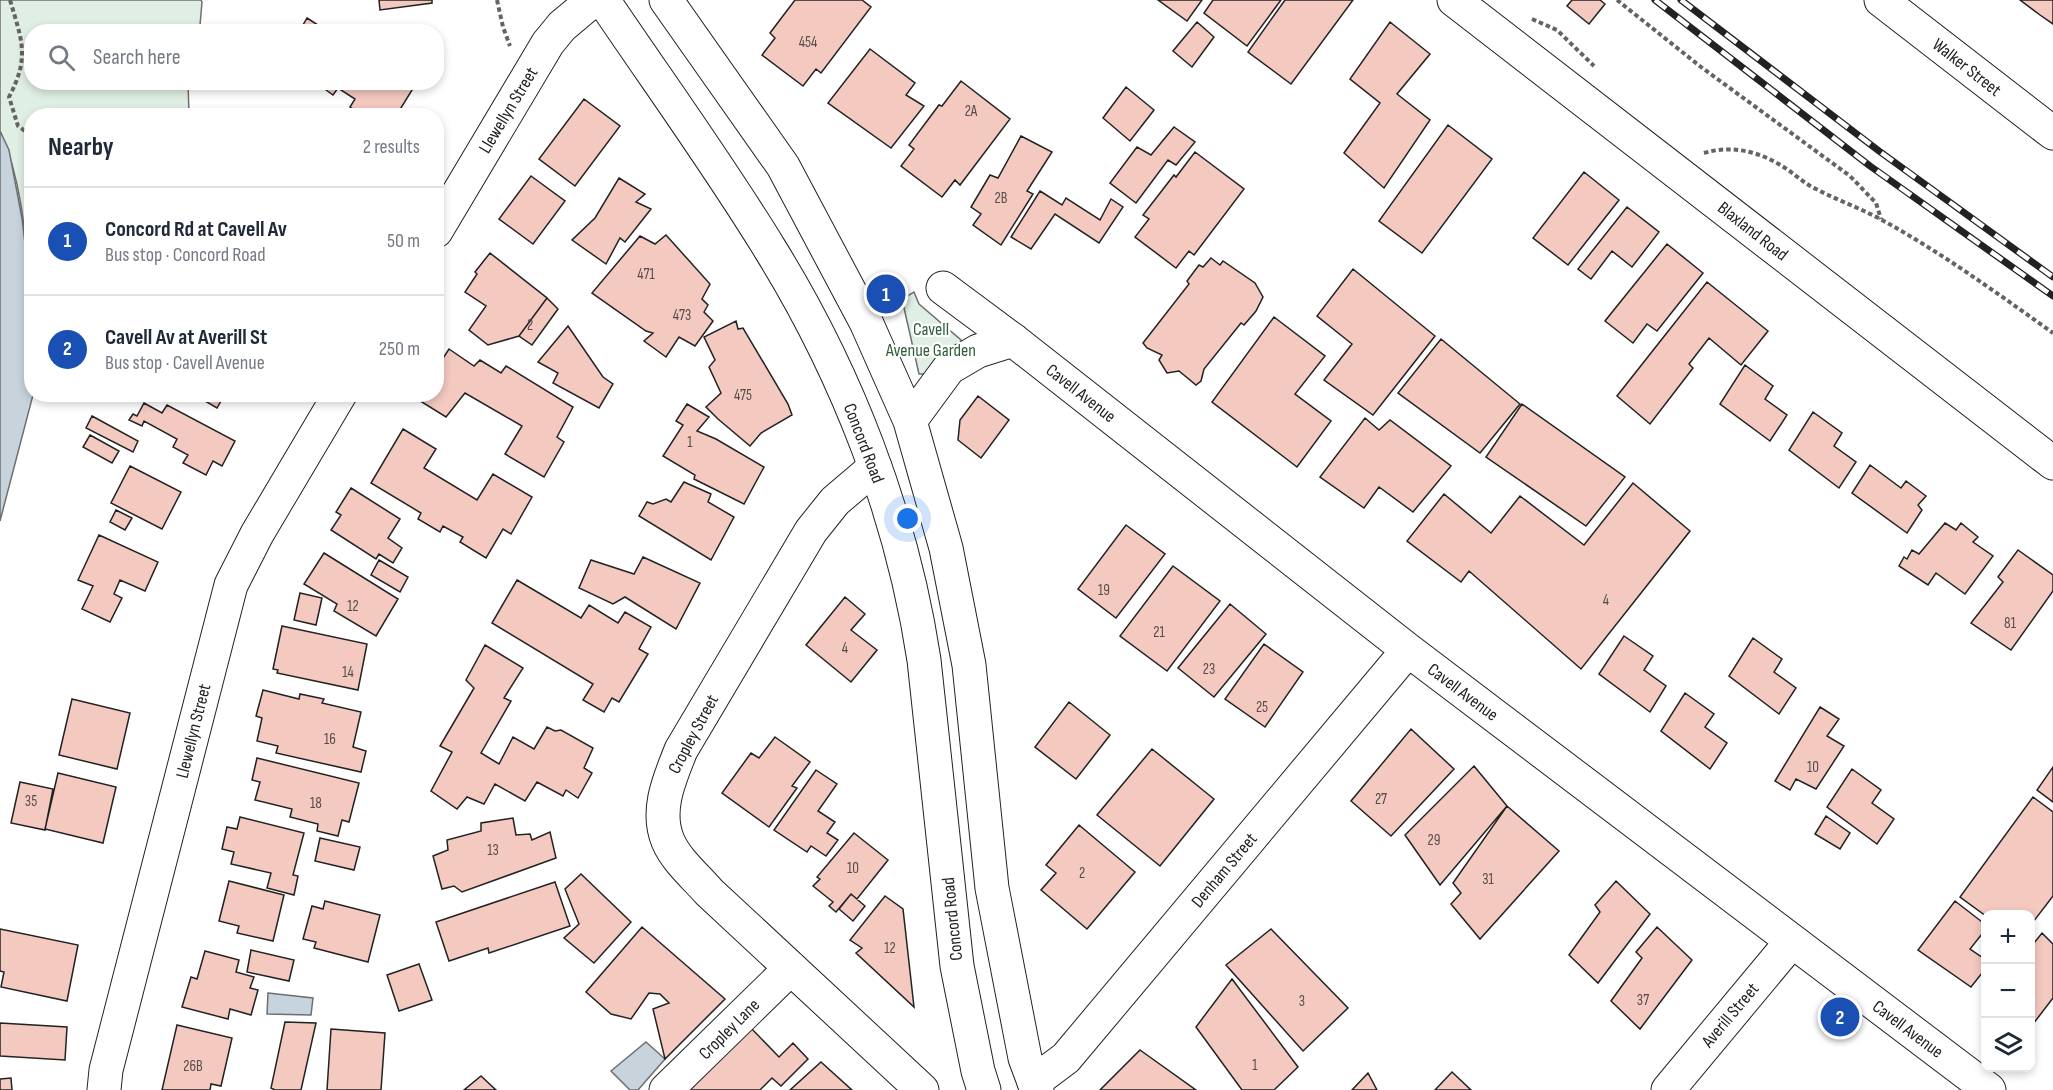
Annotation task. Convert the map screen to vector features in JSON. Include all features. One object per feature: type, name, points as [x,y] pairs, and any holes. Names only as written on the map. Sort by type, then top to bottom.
[{"type":"main road","name":"Llewellyn Street","points":[[444,218],[548,43],[562,26],[593,0]]},
{"type":"main road","name":"Concord Road","points":[[603,0],[691,126],[771,250],[823,343],[855,414],[875,467],[904,558],[917,612],[957,966],[978,1071],[984,1090]]},
{"type":"main road","points":[[666,0],[783,166],[866,322],[910,421],[945,548],[969,665],[992,888],[1025,1058],[1035,1086]]},
{"type":"main road","name":"Blaxland Road","points":[[1454,0],[2053,463]]},
{"type":"main road","name":"Walker Street","points":[[1881,0],[2053,133]]},
{"type":"main road","name":"Cavell Avenue","points":[[943,288],[1013,340],[1408,650],[1989,1090]]},
{"type":"main road","points":[[910,421],[949,368],[978,351],[1013,340]]},
{"type":"main road","name":"Llewellyn Street","points":[[104,1090],[109,1058],[231,585],[257,534],[335,402]]},
{"type":"main road","name":"Cropley Street","points":[[875,467],[835,501],[811,531],[681,750],[668,784],[662,813],[668,840],[684,864],[709,892],[922,1090]]},
{"type":"main road","name":"Denham Street","points":[[1035,1086],[1066,1058],[1408,650]]},
{"type":"main road","name":"Averill Street","points":[[1668,1090],[1792,941]]},
{"type":"main road","name":"Cropley Lane","points":[[666,1090],[791,968]]},
{"type":"path","points":[[10,0],[23,46],[19,78],[9,97],[18,126],[24,130]]},
{"type":"path","points":[[496,0],[503,27],[524,83]]},
{"type":"path","points":[[1617,0],[1701,67],[1850,176],[1876,203],[1881,219]]},
{"type":"path","points":[[1705,152],[1735,149],[1759,154],[1782,165],[1814,189],[1881,219],[1946,258],[2053,333]]},
{"type":"green space","points":[[0,0],[201,0],[200,24],[24,24],[24,90],[188,90],[189,108],[24,108],[24,227],[14,171],[0,131]]},
{"type":"green space","name":"Cavell Avenue Garden","points":[[914,292],[919,304],[961,340],[962,344],[925,374],[919,374],[902,299]]},
{"type":"shaded area","points":[[0,131],[9,150],[24,234],[24,402],[31,402],[0,521]]},
{"type":"shaded area","points":[[268,993],[313,998],[311,1015],[267,1014]]},
{"type":"shaded area","points":[[646,1042],[665,1059],[638,1090],[630,1090],[611,1071]]},
{"type":"building","points":[[379,0],[432,0],[432,3],[380,10]]},
{"type":"building","points":[[795,0],[862,0],[871,7],[821,73],[816,69],[803,86],[762,55],[775,38],[770,33]]},
{"type":"building","points":[[1158,0],[1202,0],[1187,21]]},
{"type":"building","points":[[1213,0],[1281,0],[1247,46],[1204,13]]},
{"type":"building","points":[[1285,0],[1353,0],[1291,84],[1248,52]]},
{"type":"building","points":[[1572,0],[1600,0],[1605,4],[1589,24],[1567,6]]},
{"type":"building","points":[[2020,0],[2053,0],[2053,24],[2040,15]]},
{"type":"building","points":[[307,18],[316,24],[304,24]]},
{"type":"building","points":[[1197,22],[1214,37],[1192,67],[1173,51]]},
{"type":"building","points":[[1390,22],[1430,54],[1397,94],[1430,120],[1384,188],[1344,153],[1380,103],[1350,79]]},
{"type":"building","points":[[870,49],[915,83],[906,95],[924,106],[891,148],[828,103]]},
{"type":"building","points":[[961,81],[1010,119],[960,185],[955,180],[942,197],[901,166],[914,149],[909,145],[939,105],[942,106]]},
{"type":"building","points":[[1126,87],[1154,110],[1130,141],[1103,118]]},
{"type":"building","points":[[326,90],[337,90],[333,95]]},
{"type":"building","points":[[341,90],[412,90],[401,108],[351,108],[355,99]]},
{"type":"building","points":[[584,99],[620,126],[575,186],[539,159]]},
{"type":"building","points":[[1448,125],[1492,159],[1422,253],[1379,221]]},
{"type":"building","points":[[1174,127],[1195,142],[1176,165],[1168,160],[1136,203],[1110,183],[1137,147],[1151,155]]},
{"type":"building","points":[[1021,136],[1052,152],[1027,191],[1033,194],[1001,245],[973,225],[981,214],[971,207],[990,175],[998,178]]},
{"type":"building","points":[[1195,152],[1244,189],[1194,255],[1189,251],[1176,268],[1135,237],[1149,219],[1143,215]]},
{"type":"building","points":[[1584,172],[1619,200],[1568,265],[1533,238]]},
{"type":"building","points":[[531,176],[565,201],[533,244],[499,219]]},
{"type":"building","points":[[619,178],[645,194],[636,202],[651,209],[625,242],[620,238],[606,264],[572,240],[595,218]]},
{"type":"building","points":[[1040,191],[1062,205],[1066,198],[1100,220],[1111,199],[1123,207],[1099,243],[1055,214],[1031,249],[1011,237]]},
{"type":"building","points":[[1627,207],[1659,232],[1632,267],[1612,251],[1591,279],[1578,269]]},
{"type":"building","points":[[666,235],[710,284],[702,299],[708,305],[704,312],[713,321],[695,346],[679,337],[666,357],[644,341],[653,333],[646,331],[592,293],[640,236],[655,244]]},
{"type":"building","points":[[1667,244],[1703,273],[1657,331],[1647,324],[1633,343],[1605,321]]},
{"type":"building","points":[[490,253],[547,298],[519,336],[488,345],[469,330],[486,306],[465,292],[477,274],[475,272]]},
{"type":"building","points":[[1211,258],[1220,265],[1223,261],[1255,283],[1263,297],[1256,311],[1244,325],[1241,323],[1204,369],[1201,381],[1196,385],[1179,371],[1167,373],[1159,360],[1162,355],[1147,348],[1143,343],[1189,284],[1187,281],[1199,265],[1203,267]]},
{"type":"building","points":[[1353,269],[1435,336],[1373,415],[1324,380],[1352,344],[1317,316]]},
{"type":"building","points":[[1707,282],[1768,331],[1741,365],[1709,338],[1689,364],[1693,368],[1650,424],[1617,396]]},
{"type":"building","points":[[547,298],[558,309],[532,345],[519,336]]},
{"type":"building","points":[[1274,317],[1325,356],[1295,394],[1331,421],[1297,467],[1212,402]]},
{"type":"building","points":[[736,321],[738,329],[743,328],[788,404],[792,415],[761,433],[750,446],[706,407],[721,393],[709,367],[715,360],[704,337]]},
{"type":"building","points":[[568,326],[603,377],[613,384],[599,408],[553,383],[558,373],[538,362]]},
{"type":"building","points":[[1441,339],[1520,404],[1480,453],[1398,393]]},
{"type":"building","points":[[449,349],[474,366],[480,360],[501,373],[506,366],[573,407],[557,437],[564,442],[544,477],[505,454],[522,426],[465,393],[446,417],[422,402],[444,402],[444,357]]},
{"type":"building","points":[[1745,365],[1773,386],[1765,399],[1787,415],[1770,441],[1720,404]]},
{"type":"building","points":[[978,396],[1009,420],[981,458],[958,440],[960,420]]},
{"type":"building","points":[[207,402],[220,402],[217,408]]},
{"type":"building","points":[[144,403],[162,413],[167,405],[235,441],[222,466],[213,461],[206,475],[183,463],[188,455],[173,447],[177,439],[144,421],[142,426],[129,420],[133,414],[137,416]]},
{"type":"building","points":[[687,404],[709,417],[697,431],[716,439],[764,467],[744,504],[694,479],[695,475],[663,456],[683,425],[676,421]]},
{"type":"building","points":[[1522,404],[1625,477],[1586,526],[1486,457]]},
{"type":"building","points":[[1813,412],[1842,433],[1834,446],[1856,462],[1839,488],[1789,450]]},
{"type":"building","points":[[92,416],[138,441],[133,452],[86,428]]},
{"type":"building","points":[[1365,418],[1379,430],[1390,420],[1451,466],[1413,512],[1379,487],[1364,508],[1320,477]]},
{"type":"building","points":[[403,429],[436,449],[424,468],[477,500],[493,474],[532,497],[511,534],[503,529],[486,558],[460,542],[463,537],[443,526],[440,532],[418,519],[421,513],[371,483]]},
{"type":"building","points":[[90,435],[119,451],[112,463],[83,447]]},
{"type":"building","points":[[1870,465],[1901,488],[1906,481],[1926,496],[1918,505],[1922,510],[1907,533],[1852,493]]},
{"type":"building","points":[[130,466],[181,492],[162,529],[111,503]]},
{"type":"building","points":[[684,482],[711,494],[708,502],[734,517],[711,560],[639,516],[647,502],[653,504],[666,499],[671,502]]},
{"type":"building","points":[[1633,483],[1690,531],[1581,669],[1469,571],[1461,582],[1407,541],[1444,494],[1491,533],[1520,496],[1584,545]]},
{"type":"building","points":[[351,488],[400,519],[388,538],[402,548],[393,563],[379,554],[376,559],[331,530],[341,515],[336,512]]},
{"type":"building","points":[[116,510],[132,518],[125,530],[110,522]]},
{"type":"building","points":[[1945,523],[1956,530],[1961,523],[1978,537],[1973,542],[1993,556],[1965,594],[1936,573],[1928,585],[1899,566],[1912,550],[1919,554]]},
{"type":"building","points":[[1126,525],[1165,554],[1116,618],[1078,589]]},
{"type":"building","points":[[99,535],[158,562],[145,591],[120,580],[114,594],[122,598],[110,622],[82,609],[93,586],[78,580]]},
{"type":"building","points":[[2018,550],[2053,575],[2053,591],[2011,650],[1971,623],[2003,582],[1998,577]]},
{"type":"building","points":[[324,553],[398,599],[376,636],[334,611],[337,604],[304,584]]},
{"type":"building","points":[[643,557],[700,583],[676,629],[625,597],[613,604],[579,588],[591,560],[634,574]]},
{"type":"building","points":[[379,560],[408,577],[400,592],[371,575]]},
{"type":"building","points":[[1173,566],[1220,601],[1167,671],[1120,636]]},
{"type":"building","points":[[517,580],[581,618],[589,605],[618,623],[625,612],[651,627],[639,649],[648,654],[619,702],[612,698],[604,712],[583,700],[593,684],[492,623]]},
{"type":"building","points":[[300,593],[322,598],[316,625],[294,620]]},
{"type":"building","points":[[845,597],[865,614],[851,630],[877,650],[851,682],[806,645]]},
{"type":"building","points":[[1230,604],[1266,634],[1214,697],[1178,668]]},
{"type":"building","points":[[282,626],[367,644],[358,690],[277,673],[278,670],[273,669]]},
{"type":"building","points":[[1624,636],[1653,656],[1644,670],[1666,686],[1650,712],[1599,674]]},
{"type":"building","points":[[1753,638],[1782,659],[1774,672],[1796,688],[1779,714],[1729,676]]},
{"type":"building","points":[[1264,644],[1303,672],[1265,727],[1225,699]]},
{"type":"building","points":[[485,645],[523,668],[504,698],[511,701],[481,753],[499,764],[513,737],[534,749],[547,727],[555,731],[561,730],[593,748],[584,768],[592,773],[578,798],[566,790],[563,796],[537,782],[525,801],[495,784],[484,804],[467,797],[457,809],[431,791],[452,752],[440,746],[474,688],[466,680]]},
{"type":"building","points":[[263,690],[299,699],[300,694],[324,699],[322,703],[361,712],[353,747],[366,751],[361,772],[276,753],[278,746],[257,741],[262,718],[256,716]]},
{"type":"building","points":[[1685,693],[1714,714],[1705,727],[1727,743],[1710,769],[1661,731]]},
{"type":"building","points":[[72,699],[130,713],[117,769],[59,755]]},
{"type":"building","points":[[1069,702],[1110,735],[1076,779],[1035,747]]},
{"type":"building","points":[[1820,707],[1839,719],[1827,736],[1844,746],[1816,789],[1796,779],[1790,790],[1775,781]]},
{"type":"building","points":[[1411,729],[1454,769],[1391,836],[1351,801]]},
{"type":"building","points":[[775,737],[810,762],[792,786],[797,788],[769,827],[722,793],[751,753],[759,758]]},
{"type":"building","points":[[1152,749],[1214,799],[1160,866],[1097,815]]},
{"type":"building","points":[[257,758],[359,783],[349,822],[342,820],[338,836],[317,831],[318,824],[290,817],[292,809],[255,800],[260,782],[252,780]]},
{"type":"building","points":[[1474,766],[1507,806],[1440,885],[1405,835]]},
{"type":"building","points":[[2053,767],[2053,802],[2037,790]]},
{"type":"building","points":[[1852,769],[1881,790],[1872,803],[1894,819],[1877,844],[1827,807]]},
{"type":"building","points":[[816,770],[837,784],[818,811],[835,822],[827,833],[838,840],[826,856],[811,846],[807,852],[774,830]]},
{"type":"building","points":[[58,773],[116,787],[103,843],[45,829]]},
{"type":"building","points":[[20,782],[53,789],[45,830],[11,823]]},
{"type":"building","points":[[2033,797],[2053,812],[2053,896],[2035,919],[2035,910],[1981,910],[1981,912],[1960,897]]},
{"type":"building","points":[[1507,806],[1559,851],[1480,939],[1451,904],[1461,893],[1453,883]]},
{"type":"building","points":[[1826,816],[1850,833],[1840,849],[1815,834]]},
{"type":"building","points":[[240,817],[304,833],[293,875],[298,876],[294,895],[267,888],[271,873],[231,864],[234,852],[222,849],[227,827],[237,829]]},
{"type":"building","points":[[513,818],[516,835],[530,834],[532,840],[550,832],[556,858],[462,892],[454,886],[442,889],[433,856],[448,850],[447,840],[481,831],[481,823]]},
{"type":"building","points":[[1079,825],[1135,872],[1087,929],[1041,890],[1056,873],[1046,865]]},
{"type":"building","points":[[854,833],[888,860],[857,899],[851,894],[836,912],[829,906],[833,902],[813,886],[820,879],[817,877]]},
{"type":"building","points":[[320,838],[360,847],[354,870],[315,861]]},
{"type":"building","points":[[581,874],[631,922],[594,963],[564,938],[579,924],[565,889]]},
{"type":"building","points":[[229,881],[284,895],[273,941],[237,933],[239,926],[219,921]]},
{"type":"building","points":[[1616,881],[1650,914],[1598,983],[1569,955],[1600,912],[1595,905]]},
{"type":"building","points":[[555,882],[570,926],[489,953],[488,948],[449,961],[436,922]]},
{"type":"building","points":[[851,894],[865,906],[853,921],[839,909]]},
{"type":"building","points":[[885,896],[903,909],[914,1007],[856,953],[862,948],[850,940]]},
{"type":"building","points":[[325,901],[380,915],[368,962],[314,948],[316,942],[303,939],[312,906],[323,909]]},
{"type":"building","points":[[1955,901],[1981,921],[1981,935],[1970,949],[1981,957],[1981,974],[1971,987],[1918,950]]},
{"type":"building","points":[[642,927],[725,999],[665,1059],[653,1009],[669,1003],[660,994],[649,993],[631,1019],[611,1014],[586,992]]},
{"type":"building","points":[[1657,927],[1692,960],[1640,1029],[1611,1001],[1642,958],[1636,952]]},
{"type":"building","points":[[0,929],[78,945],[67,1001],[1,987],[4,972],[0,971]]},
{"type":"building","points":[[1271,929],[1348,1008],[1303,1051],[1226,965]]},
{"type":"building","points":[[2042,933],[2053,944],[2053,998],[2035,1021],[2035,964],[2035,942]]},
{"type":"building","points":[[251,950],[294,960],[289,981],[247,972]]},
{"type":"building","points":[[205,951],[239,960],[236,972],[254,977],[250,988],[258,990],[251,1015],[230,1009],[228,1019],[182,1007],[191,977],[197,979]]},
{"type":"building","points":[[419,964],[432,1000],[399,1011],[387,975]]},
{"type":"building","points":[[1232,979],[1298,1067],[1274,1090],[1242,1090],[1196,1027]]},
{"type":"building","points":[[285,1022],[316,1023],[301,1090],[271,1088]]},
{"type":"building","points":[[0,1023],[67,1027],[65,1060],[0,1056]]},
{"type":"building","points":[[177,1025],[232,1038],[221,1086],[211,1084],[210,1090],[162,1090]]},
{"type":"building","points":[[750,1027],[779,1057],[793,1043],[808,1059],[781,1086],[772,1078],[760,1090],[686,1090]]},
{"type":"building","points":[[331,1029],[385,1033],[381,1090],[327,1090]]},
{"type":"building","points":[[1140,1050],[1196,1090],[1100,1090]]},
{"type":"building","points":[[821,1062],[852,1090],[790,1090]]},
{"type":"building","points":[[1452,1072],[1471,1090],[1435,1090]]},
{"type":"building","points":[[1368,1073],[1377,1090],[1352,1090]]},
{"type":"building","points":[[481,1076],[496,1090],[464,1090]]},
{"type":"building","points":[[11,1078],[12,1090],[0,1090],[0,1079]]},
{"type":"railway","points":[[1655,0],[1870,166],[2053,296]]},
{"type":"railway","points":[[1681,0],[1879,151],[2053,277]]},
{"type":"place","name":"Concord Rd at Cavell Av","points":[[886,294]]},
{"type":"place","name":"Cavell Av at Averill St","points":[[1840,1017]]}]
